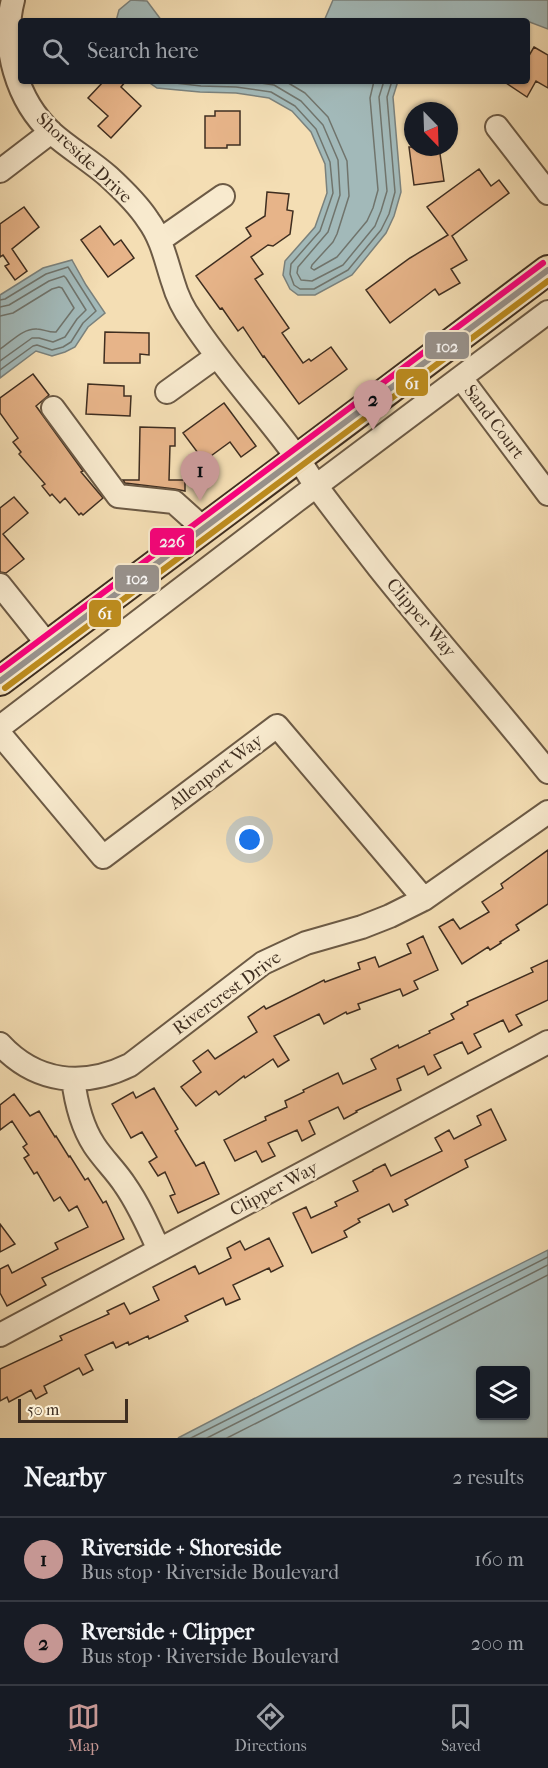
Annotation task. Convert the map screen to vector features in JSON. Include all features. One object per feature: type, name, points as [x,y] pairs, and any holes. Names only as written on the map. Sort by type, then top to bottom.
[{"type":"main road","points":[[0,681],[548,270]]},
{"type":"street","name":"Shoreside Drive","points":[[14,0],[9,29],[11,53],[18,81]]},
{"type":"street","name":"Shoreside Drive","points":[[19,84],[36,115],[51,132],[109,177],[148,219],[160,240],[174,285],[191,320],[298,459]]},
{"type":"street","points":[[497,127],[548,193]]},
{"type":"street","points":[[0,171],[51,132]]},
{"type":"street","points":[[160,240],[223,196]]},
{"type":"street","points":[[0,727],[548,312]]},
{"type":"street","points":[[167,392],[217,356]]},
{"type":"street","name":"Sand Court","points":[[461,378],[548,494]]},
{"type":"street","points":[[53,408],[118,496],[174,502],[203,528]]},
{"type":"street","name":"Clipper Way","points":[[298,459],[379,568],[548,772]]},
{"type":"street","points":[[0,585],[48,645]]},
{"type":"street","name":"Allenport Way","points":[[0,734],[103,857],[277,726],[423,899]]},
{"type":"street","name":"Rivercrest Drive","points":[[0,1044],[18,1060],[36,1071],[56,1077],[94,1078],[114,1072],[130,1065],[263,963],[306,943],[372,924],[423,899],[548,812]]},
{"type":"street","name":"Clipper Way","points":[[0,1335],[548,1042]]},
{"type":"street","points":[[73,1079],[76,1103],[82,1123],[94,1145],[125,1184],[142,1212],[159,1250]]},
{"type":"water","points":[[131,0],[147,1],[160,18],[117,18],[119,10]]},
{"type":"water","points":[[333,0],[548,0],[548,29],[530,22],[530,18],[325,18]]},
{"type":"water","points":[[151,84],[397,84],[393,97],[401,192],[386,233],[352,275],[315,295],[298,295],[290,289],[283,275],[285,261],[315,227],[327,193],[325,164],[311,132],[292,111],[269,98],[236,93],[157,88]]},
{"type":"water","points":[[72,260],[105,313],[88,327],[75,347],[52,356],[36,351],[0,378],[0,295],[43,268]]},
{"type":"water","points":[[548,1250],[548,1438],[178,1438],[358,1345]]},
{"type":"building","points":[[534,47],[548,55],[548,88],[536,81],[527,97],[508,84],[530,84],[530,54]]},
{"type":"building","points":[[101,84],[124,84],[121,87],[141,106],[111,138],[98,126],[108,116],[88,98]]},
{"type":"building","points":[[215,111],[240,111],[240,145],[227,145],[227,148],[205,148],[205,116],[215,116]]},
{"type":"building","points":[[410,156],[440,156],[444,181],[414,185]]},
{"type":"building","points":[[479,169],[491,186],[499,180],[509,193],[452,236],[467,260],[451,269],[460,283],[439,295],[435,289],[390,323],[366,290],[410,258],[448,235],[427,207]]},
{"type":"building","points":[[267,192],[289,194],[287,210],[293,211],[290,234],[251,257],[263,274],[255,279],[289,328],[282,333],[303,363],[309,359],[311,361],[331,347],[347,369],[299,404],[243,327],[238,331],[196,276],[251,236],[246,228],[265,216]]},
{"type":"building","points":[[24,207],[39,227],[12,249],[27,271],[15,280],[5,266],[9,264],[3,255],[0,257],[0,224]]},
{"type":"building","points":[[100,226],[114,245],[121,240],[134,258],[108,277],[81,240]]},
{"type":"building","points":[[105,332],[149,333],[149,355],[140,354],[140,363],[104,363]]},
{"type":"building","points":[[33,374],[49,395],[36,406],[83,471],[81,472],[103,498],[83,515],[81,513],[79,515],[65,498],[60,503],[52,494],[50,496],[42,486],[45,484],[19,454],[21,452],[13,442],[18,438],[0,413],[0,398]]},
{"type":"building","points":[[88,384],[124,386],[124,396],[131,396],[130,416],[86,414]]},
{"type":"building","points":[[224,403],[256,446],[241,457],[230,442],[204,461],[183,433]]},
{"type":"building","points":[[140,427],[175,428],[175,446],[170,446],[169,480],[185,480],[185,491],[125,483],[123,480],[139,480]]},
{"type":"building","points":[[14,497],[28,513],[3,534],[24,559],[6,573],[0,572],[0,508]]},
{"type":"building","points":[[548,850],[548,904],[516,925],[519,930],[501,943],[490,950],[488,947],[462,964],[439,927],[453,919],[460,929],[489,912],[482,902],[503,888],[501,884]]},
{"type":"building","points":[[423,936],[438,970],[414,981],[418,989],[403,996],[400,989],[358,1004],[360,1009],[347,1014],[346,1012],[324,1024],[319,1014],[274,1036],[289,1060],[278,1067],[273,1059],[245,1078],[244,1076],[219,1095],[216,1091],[196,1106],[181,1087],[201,1072],[193,1061],[208,1050],[215,1059],[257,1032],[248,1017],[264,1006],[266,1009],[324,980],[325,982],[360,969],[358,963],[375,957],[379,967],[411,953],[407,944]]},
{"type":"building","points":[[548,960],[548,1000],[516,1015],[522,1025],[509,1032],[503,1020],[474,1034],[481,1047],[468,1054],[462,1042],[434,1055],[441,1068],[428,1075],[424,1066],[397,1079],[401,1090],[344,1119],[338,1107],[309,1121],[315,1134],[302,1141],[297,1130],[268,1143],[275,1156],[262,1162],[256,1151],[235,1161],[224,1140],[266,1120],[265,1117],[287,1107],[285,1101],[338,1073],[343,1084],[376,1069],[371,1059],[398,1045],[399,1048],[430,1033],[429,1031],[454,1019],[451,1014],[468,1005],[467,1002],[533,972],[531,968]]},
{"type":"building","points":[[154,1088],[178,1129],[175,1131],[196,1166],[204,1162],[219,1194],[178,1213],[170,1196],[175,1194],[165,1172],[158,1176],[149,1162],[157,1157],[142,1132],[131,1138],[112,1104],[133,1092],[136,1098]]},
{"type":"building","points":[[14,1094],[30,1116],[39,1111],[85,1180],[88,1178],[103,1203],[106,1201],[124,1239],[42,1278],[46,1285],[7,1306],[0,1293],[0,1269],[8,1265],[12,1273],[58,1249],[55,1243],[88,1227],[77,1206],[69,1211],[60,1197],[54,1201],[37,1172],[34,1174],[24,1158],[29,1155],[23,1147],[27,1144],[12,1121],[0,1130],[0,1105]]},
{"type":"building","points":[[491,1109],[506,1140],[465,1160],[468,1167],[405,1200],[408,1205],[393,1212],[389,1204],[358,1219],[360,1222],[344,1231],[347,1237],[312,1253],[293,1213],[306,1207],[311,1218],[337,1206],[335,1202],[358,1191],[353,1181],[373,1170],[385,1164],[391,1176],[442,1151],[435,1138],[449,1130],[454,1139],[481,1125],[477,1116]]},
{"type":"building","points":[[0,1224],[15,1244],[0,1252]]},
{"type":"building","points":[[269,1238],[283,1266],[271,1272],[269,1268],[233,1285],[240,1299],[226,1305],[223,1298],[185,1316],[188,1321],[149,1339],[148,1336],[116,1348],[113,1342],[85,1355],[93,1370],[83,1375],[79,1368],[44,1386],[47,1393],[36,1399],[31,1390],[9,1402],[7,1397],[0,1401],[0,1369],[62,1340],[60,1336],[109,1314],[107,1311],[124,1303],[130,1314],[159,1300],[153,1287],[195,1266],[199,1274],[231,1258],[227,1248],[240,1241],[245,1250]]},
{"type":"transit line","name":"226","points":[[0,670],[543,263]]},
{"type":"transit line","name":"102","points":[[0,681],[548,270]]},
{"type":"transit line","name":"61","points":[[5,688],[548,281]]},
{"type":"place","name":"Rverside + Clipper","points":[[373,430]]},
{"type":"place","name":"Riverside + Shoreside","points":[[200,501]]}]
